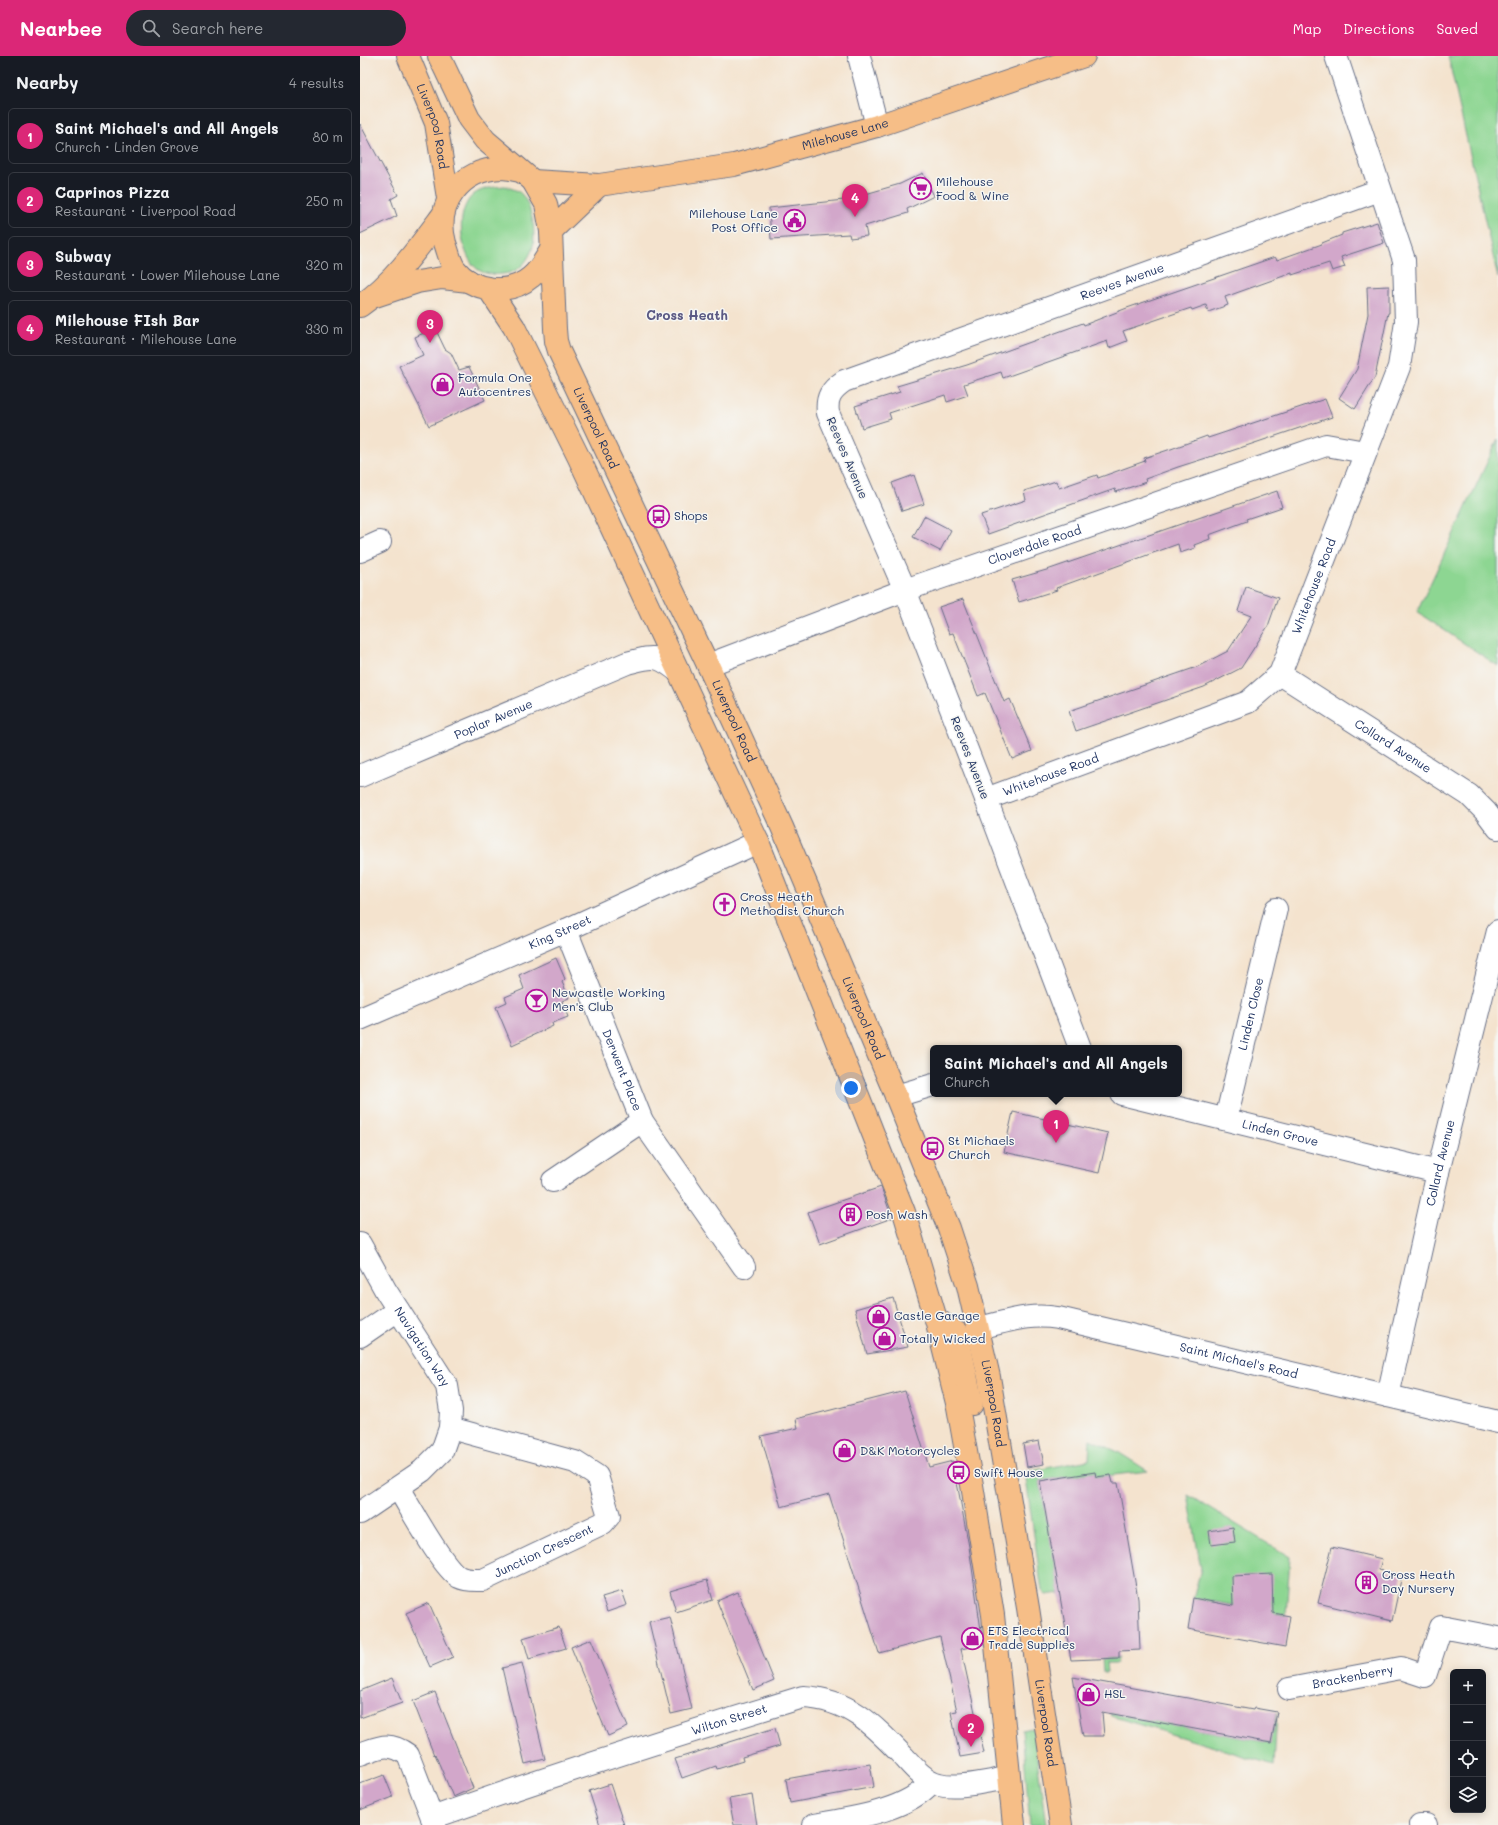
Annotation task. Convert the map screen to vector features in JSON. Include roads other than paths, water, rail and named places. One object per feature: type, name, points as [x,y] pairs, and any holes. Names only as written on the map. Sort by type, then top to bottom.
[{"type":"main road","name":"Liverpool Road","points":[[408,56],[436,123],[445,207]]},
{"type":"main road","points":[[439,56],[469,119],[485,140],[526,176],[546,204],[551,241]]},
{"type":"main road","name":"Milehouse Lane","points":[[526,176],[599,185],[734,165],[815,145],[877,126],[1084,56]]},
{"type":"main road","points":[[366,302],[410,258],[458,186],[469,178],[483,172],[502,168],[526,176]]},
{"type":"main road","points":[[366,302],[417,282],[442,278],[498,290],[516,286],[532,277],[551,241],[599,185]]},
{"type":"main road","points":[[445,207],[444,237],[455,268],[478,285],[514,326],[579,458],[758,842],[904,1212],[936,1319],[958,1407],[993,1615],[1008,1778],[1014,1825]]},
{"type":"main road","name":"Liverpool Road","points":[[551,241],[556,341],[559,351],[708,665],[782,827],[896,1096],[949,1228],[968,1286],[989,1377],[1061,1825]]},
{"type":"main road","points":[[936,1319],[957,1333],[979,1448],[977,1513]]},
{"type":"main road","points":[[957,1333],[978,1328]]},
{"type":"street","points":[[859,56],[877,126]]},
{"type":"street","name":"Whitehouse Road","points":[[986,799],[1248,702],[1280,674],[1399,367],[1406,322],[1404,260],[1336,56]]},
{"type":"street","name":"Reeves Avenue","points":[[1079,1045],[905,590],[828,413],[826,404],[830,393],[835,387],[852,378],[1380,190]]},
{"type":"street","name":"Cloverdale Road","points":[[708,665],[905,590],[1326,445],[1365,452]]},
{"type":"street","points":[[360,551],[380,542]]},
{"type":"street","name":"Poplar Avenue","points":[[360,776],[627,663],[653,656],[664,660],[679,672]]},
{"type":"street","name":"Collard Avenue","points":[[1280,674],[1469,795],[1486,812],[1498,828]]},
{"type":"street","name":"King Street","points":[[360,1019],[566,930],[758,842]]},
{"type":"street","name":"Linden Close","points":[[1226,1119],[1276,909]]},
{"type":"street","name":"Derwent Place","points":[[566,930],[642,1121],[744,1267]]},
{"type":"street","name":"Collard Avenue","points":[[1388,1396],[1438,1172],[1498,931]]},
{"type":"street","points":[[896,1096],[930,1086]]},
{"type":"street","name":"Linden Grove","points":[[1134,1097],[1438,1172]]},
{"type":"street","name":"Derwent Place","points":[[553,1181],[642,1121]]},
{"type":"street","name":"Navigation Way","points":[[360,1244],[398,1310],[447,1386],[451,1411],[450,1428],[442,1451],[422,1471],[360,1513]]},
{"type":"street","points":[[360,1336],[398,1310]]},
{"type":"street","name":"Saint Michael's Road","points":[[978,1328],[1027,1316],[1050,1317],[1498,1422]]},
{"type":"street","name":"Junction Crescent","points":[[398,1488],[447,1566],[459,1577],[471,1581],[483,1580],[490,1577],[603,1523],[609,1516],[597,1476],[580,1464],[450,1428]]},
{"type":"street","name":"Brackenberry","points":[[1289,1689],[1401,1668],[1425,1676],[1441,1627],[1498,1638]]},
{"type":"street","name":"Wilton Street","points":[[434,1822],[527,1784],[652,1743],[803,1697],[818,1698],[860,1715],[932,1782],[947,1786],[1008,1778]]},
{"type":"street","points":[[360,1754],[387,1746],[401,1750],[408,1755],[434,1822]]},
{"type":"street","points":[[814,1825],[850,1819],[892,1807],[916,1797],[932,1782]]},
{"type":"street","points":[[1420,1825],[1426,1825]]},
{"type":"place","name":"Milehouse Food & Wine","points":[[920,189]]},
{"type":"place","name":"Milehouse FIsh Bar","points":[[855,217]]},
{"type":"place","name":"Milehouse Lane Post Office","points":[[794,221]]},
{"type":"place","name":"Subway","points":[[430,343]]},
{"type":"place","name":"Formula One Autocentres","points":[[443,385]]},
{"type":"place","name":"Shops","points":[[658,516]]},
{"type":"place","name":"Cross Heath Methodist Church","points":[[724,904]]},
{"type":"place","name":"Newcastle Working Men's Club","points":[[536,1000]]},
{"type":"place","name":"Saint Michael's and All Angels","points":[[1056,1143]]},
{"type":"place","name":"St Michaels Church","points":[[932,1148]]},
{"type":"place","name":"Posh Wash","points":[[850,1215]]},
{"type":"place","name":"Castle Garage","points":[[878,1316]]},
{"type":"place","name":"Totally Wicked","points":[[885,1339]]},
{"type":"place","name":"D&K Motorcycles","points":[[845,1451]]},
{"type":"place","name":"Swift House","points":[[959,1473]]},
{"type":"place","name":"Cross Heath Day Nursery","points":[[1367,1582]]},
{"type":"place","name":"ETS Electrical Trade Supplies","points":[[972,1638]]},
{"type":"place","name":"HSL","points":[[1089,1694]]},
{"type":"place","name":"Caprinos Pizza","points":[[971,1747]]},
{"type":"district","name":"Cross Heath","points":[[687,315]]}]
